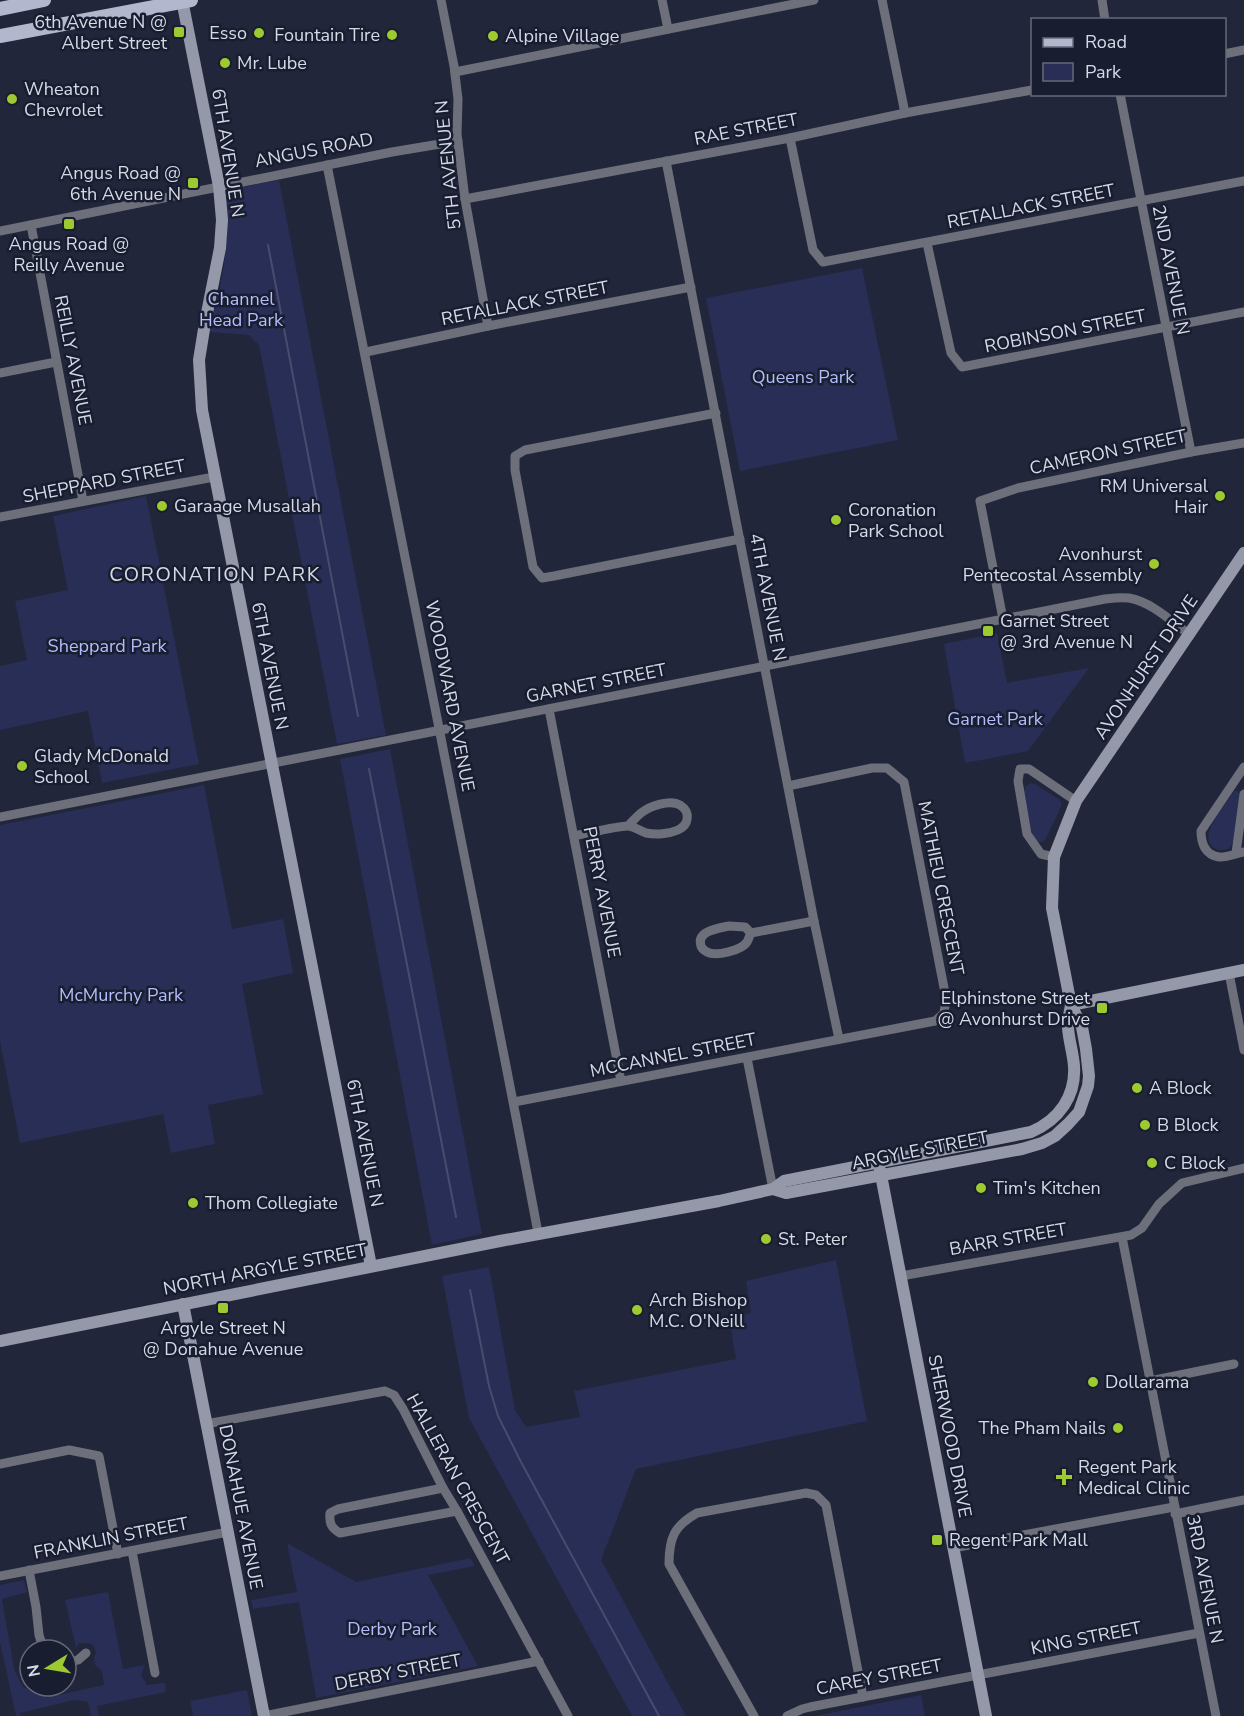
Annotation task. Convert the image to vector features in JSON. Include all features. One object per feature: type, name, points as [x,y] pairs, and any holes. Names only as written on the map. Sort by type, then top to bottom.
[{"type":"main road","points":[[0,9],[44,0]]},
{"type":"main road","points":[[0,36],[185,1]]},
{"type":"street","name":"5TH AVENUE N","points":[[441,0],[455,72],[458,99],[458,141],[465,199],[488,326]]},
{"type":"street","points":[[662,0],[668,29]]},
{"type":"street","points":[[455,72],[814,0]]},
{"type":"street","points":[[882,0],[905,113]]},
{"type":"street","points":[[1102,0],[1106,18]]},
{"type":"street","name":"6TH AVENUE N","points":[[185,1],[219,186],[222,220],[220,248],[200,360],[202,410],[371,1266]]},
{"type":"street","points":[[1226,54],[1244,50]]},
{"type":"street","name":"RAE STREET","points":[[465,199],[1031,90]]},
{"type":"street","name":"2ND AVENUE N","points":[[1120,96],[1191,452]]},
{"type":"street","name":"RETALLACK STREET","points":[[790,138],[813,250],[823,262],[1244,181]]},
{"type":"street","name":"ANGUS ROAD","points":[[0,231],[219,186],[458,141]]},
{"type":"street","name":"4TH AVENUE N","points":[[666,161],[839,1039]]},
{"type":"street","name":"WOODWARD AVENUE","points":[[327,165],[366,352],[538,1233]]},
{"type":"street","name":"REILLY AVENUE","points":[[31,225],[83,501]]},
{"type":"street","name":"ROBINSON STREET","points":[[927,243],[951,353],[962,367],[1244,312]]},
{"type":"street","name":"RETALLACK STREET","points":[[366,352],[691,287]]},
{"type":"street","points":[[0,373],[56,362]]},
{"type":"street","points":[[716,413],[525,450],[514,456],[533,567],[542,578],[740,539]]},
{"type":"street","name":"CAMERON STREET","points":[[1003,620],[980,501],[1017,488],[1244,443]]},
{"type":"street","name":"SHEPPARD STREET","points":[[0,517],[214,477]]},
{"type":"street","name":"AVONHURST DRIVE","points":[[1068,1124],[1078,1112],[1088,1086],[1089,1076],[1082,1028],[1071,1005],[1052,908],[1054,857],[1076,801],[1244,553]]},
{"type":"street","name":"GARNET STREET","points":[[0,817],[1105,599],[1122,597],[1142,602],[1190,635]]},
{"type":"street","name":"PERRY AVENUE","points":[[549,709],[621,1081]]},
{"type":"street","points":[[1244,767],[1201,831],[1201,841],[1207,852],[1220,857],[1240,853],[1244,794]]},
{"type":"street","name":"MATHIEU CRESCENT","points":[[788,786],[872,768],[887,768],[904,782],[946,998],[944,1013],[935,1021],[839,1039]]},
{"type":"street","points":[[1054,857],[1041,854],[1027,834],[1018,781],[1020,770],[1029,769],[1076,801]]},
{"type":"street","points":[[574,836],[628,826],[648,833],[661,834],[676,831],[684,826],[688,819],[686,810],[679,804],[670,802],[642,812],[628,826]]},
{"type":"street","points":[[751,933],[814,921]]},
{"type":"street","points":[[722,927],[745,927],[751,933],[747,943],[729,951],[710,954],[704,951],[701,945],[701,939],[705,933],[722,927]]},
{"type":"street","points":[[1071,1005],[1244,970]]},
{"type":"street","points":[[1229,973],[1244,1050]]},
{"type":"street","name":"AVONHURST DRIVE","points":[[1063,1109],[1071,1094],[1074,1081],[1068,1027],[1071,1005]]},
{"type":"street","name":"MCCANNEL STREET","points":[[514,1102],[839,1039]]},
{"type":"street","points":[[747,1058],[773,1189]]},
{"type":"street","name":"ARGYLE STREET","points":[[538,1233],[719,1201],[773,1189],[784,1181],[1031,1132],[1043,1127],[1063,1109]]},
{"type":"street","name":"ARGYLE STREET","points":[[773,1189],[786,1193],[1042,1143],[1055,1136],[1068,1124]]},
{"type":"street","name":"SHERWOOD DRIVE","points":[[879,1162],[986,1716]]},
{"type":"street","points":[[1122,1237],[1131,1235],[1142,1228],[1159,1204],[1182,1184],[1244,1168]]},
{"type":"street","name":"NORTH ARGYLE STREET","points":[[0,1341],[538,1233]]},
{"type":"street","name":"BARR STREET","points":[[901,1276],[1122,1237]]},
{"type":"street","name":"3RD AVENUE N","points":[[1122,1237],[1216,1716]]},
{"type":"street","name":"DONAHUE AVENUE","points":[[183,1304],[264,1716]]},
{"type":"street","points":[[1150,1381],[1234,1364]]},
{"type":"street","name":"HALLERAN CRESCENT","points":[[207,1424],[385,1391],[394,1395],[442,1488],[457,1511],[568,1716]]},
{"type":"street","points":[[0,1464],[69,1450],[99,1456],[118,1554]]},
{"type":"street","points":[[442,1488],[338,1509],[330,1514],[330,1522],[340,1533],[457,1511]]},
{"type":"street","points":[[754,1716],[669,1564],[669,1550],[673,1534],[684,1520],[697,1513],[775,1498],[806,1493],[816,1495],[826,1505],[863,1697]]},
{"type":"street","points":[[953,1548],[1244,1500]]},
{"type":"street","name":"FRANKLIN STREET","points":[[0,1576],[228,1532]]},
{"type":"street","points":[[132,1551],[155,1673]]},
{"type":"street","points":[[29,1570],[40,1638]]},
{"type":"street","name":"KING STREET","points":[[978,1675],[1199,1634]]},
{"type":"street","points":[[78,1660],[86,1653]]},
{"type":"street","name":"DERBY STREET","points":[[264,1716],[538,1661]]},
{"type":"street","name":"CAREY STREET","points":[[787,1716],[802,1709],[978,1675]]},
{"type":"green space","name":"Channel Head Park","points":[[279,180],[386,735],[337,744],[259,345],[249,335],[208,332],[219,293],[223,267],[228,197],[234,189]]},
{"type":"green space","name":"Queens Park","points":[[862,268],[898,440],[740,471],[706,298]]},
{"type":"green space","name":"Sheppard Park","points":[[146,496],[199,764],[102,783],[88,711],[0,730],[0,666],[27,660],[15,601],[68,590],[53,516]]},
{"type":"green space","name":"Garnet Park","points":[[997,633],[1007,683],[1089,668],[1028,751],[965,763],[944,644]]},
{"type":"green space","points":[[390,749],[482,1234],[432,1245],[340,759]]},
{"type":"green space","points":[[1031,783],[1060,800],[1062,805],[1043,842],[1038,842],[1033,838],[1023,793],[1026,786]]},
{"type":"green space","name":"McMurchy Park","points":[[204,785],[232,929],[283,919],[293,973],[242,984],[263,1094],[208,1105],[215,1144],[171,1153],[163,1114],[20,1143],[0,1041],[0,825]]},
{"type":"green space","points":[[1234,791],[1240,794],[1233,842],[1229,849],[1217,849],[1211,845],[1209,833]]},
{"type":"green space","points":[[836,1260],[867,1421],[636,1469],[601,1560],[686,1716],[632,1716],[469,1418],[442,1276],[489,1267],[515,1410],[526,1427],[580,1417],[574,1391],[736,1359],[729,1318],[751,1313],[746,1281]]},
{"type":"green space","name":"Derby Park","points":[[287,1543],[356,1582],[470,1558],[475,1566],[428,1575],[478,1666],[316,1698],[299,1602],[253,1609],[251,1600],[297,1592]]},
{"type":"green space","points":[[24,1580],[27,1592],[2,1599],[14,1669],[18,1677],[18,1698],[78,1698],[78,1691],[104,1685],[102,1671],[95,1665],[94,1646],[89,1643],[78,1645],[78,1638],[74,1638],[65,1600],[108,1592],[123,1669],[145,1665],[141,1675],[147,1685],[165,1683],[166,1692],[97,1706],[99,1716],[91,1716],[88,1702],[74,1700],[20,1713],[20,1716],[16,1716],[0,1642],[0,1585]]},
{"type":"green space","points":[[247,1690],[252,1716],[193,1716],[190,1701]]},
{"type":"green space","points":[[921,1695],[925,1716],[815,1716]]},
{"type":"waterway","points":[[268,245],[358,716]]},
{"type":"waterway","points":[[369,769],[456,1217]]},
{"type":"waterway","points":[[470,1290],[489,1386],[498,1416],[659,1716]]},
{"type":"place","name":"6th Avenue N @ Albert Street","points":[[179,32]]},
{"type":"place","name":"Esso","points":[[259,33]]},
{"type":"place","name":"Fountain Tire","points":[[392,35]]},
{"type":"place","name":"Alpine Village","points":[[493,36]]},
{"type":"place","name":"Mr. Lube","points":[[225,63]]},
{"type":"place","name":"Wheaton Chevrolet","points":[[12,99]]},
{"type":"place","name":"Angus Road @ 6th Avenue N","points":[[193,183]]},
{"type":"place","name":"Angus Road @ Reilly Avenue","points":[[69,224]]},
{"type":"place","name":"RM Universal Hair","points":[[1220,496]]},
{"type":"place","name":"Garaage Musallah","points":[[162,506]]},
{"type":"place","name":"Coronation Park School","points":[[836,520]]},
{"type":"place","name":"Avonhurst Pentecostal Assembly","points":[[1154,564]]},
{"type":"place","name":"Garnet Street @ 3rd Avenue N","points":[[988,631]]},
{"type":"place","name":"Glady McDonald School","points":[[22,766]]},
{"type":"place","name":"Elphinstone Street @ Avonhurst Drive","points":[[1102,1008]]},
{"type":"place","name":"A Block","points":[[1137,1088]]},
{"type":"place","name":"B Block","points":[[1145,1125]]},
{"type":"place","name":"C Block","points":[[1152,1163]]},
{"type":"place","name":"Tim's Kitchen","points":[[981,1188]]},
{"type":"place","name":"Thom Collegiate","points":[[193,1203]]},
{"type":"place","name":"St. Peter","points":[[766,1239]]},
{"type":"place","name":"Argyle Street N @ Donahue Avenue","points":[[223,1308]]},
{"type":"place","name":"Arch Bishop M.C. O'Neill","points":[[637,1310]]},
{"type":"place","name":"Dollarama","points":[[1093,1382]]},
{"type":"place","name":"The Pham Nails","points":[[1118,1428]]},
{"type":"place","name":"Regent Park Medical Clinic","points":[[1064,1477]]},
{"type":"place","name":"Regent Park Mall","points":[[937,1540]]},
{"type":"district","name":"CORONATION PARK","points":[[215,574]]}]
